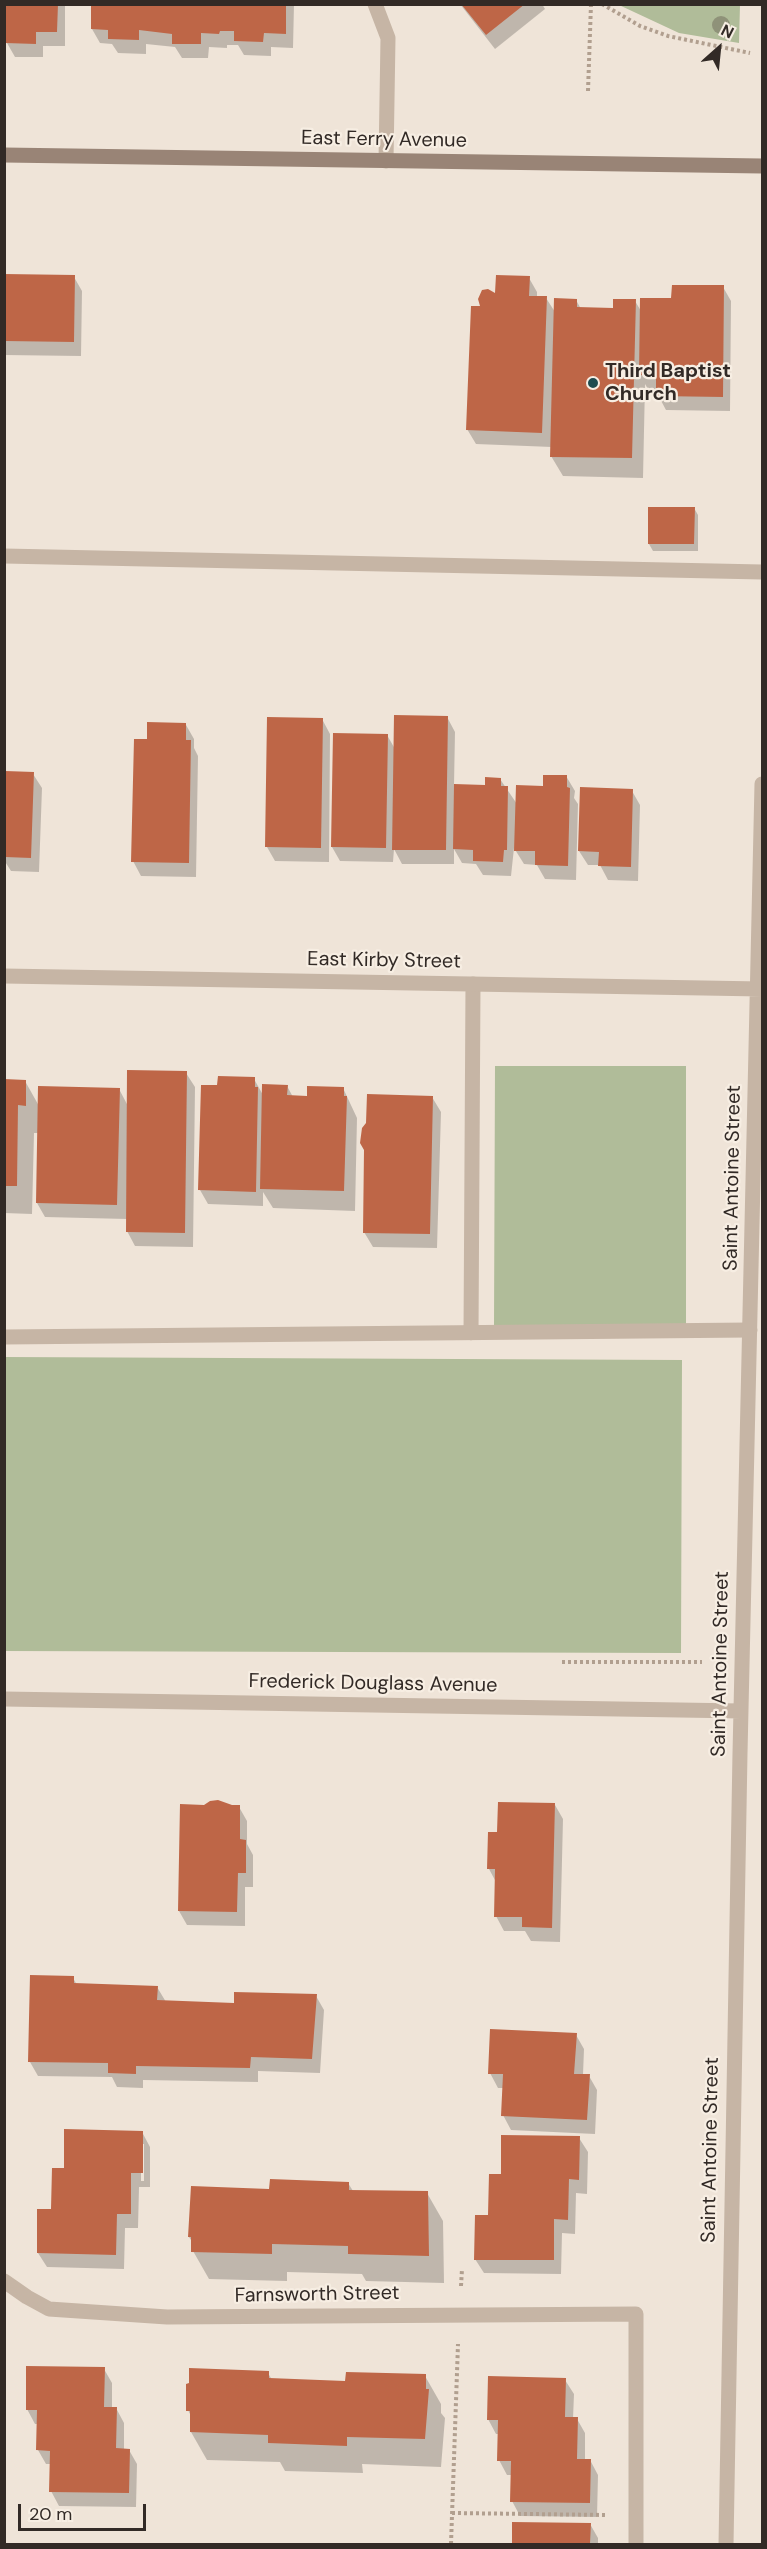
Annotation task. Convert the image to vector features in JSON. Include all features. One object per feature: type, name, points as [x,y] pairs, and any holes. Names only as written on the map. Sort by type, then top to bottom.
[{"type":"street","points":[[375,4],[388,38],[386,161]]},
{"type":"street","name":"East Ferry Avenue","points":[[4,155],[762,166]]},
{"type":"street","points":[[4,556],[762,572]]},
{"type":"street","name":"Saint Antoine Street","points":[[726,2544],[741,1711],[760,989],[762,784]]},
{"type":"street","name":"East Kirby Street","points":[[4,976],[760,989]]},
{"type":"street","points":[[471,1333],[473,984]]},
{"type":"street","points":[[4,1337],[750,1330]]},
{"type":"street","name":"Frederick Douglass Avenue","points":[[4,1699],[741,1711]]},
{"type":"street","name":"Farnsworth Street","points":[[5,2282],[49,2309],[155,2316],[636,2314],[637,2515]]},
{"type":"street","points":[[636,2544],[637,2515]]},
{"type":"path","points":[[588,91],[591,4]]},
{"type":"path","points":[[602,4],[640,26],[668,36],[750,53]]},
{"type":"path","points":[[562,1662],[702,1662]]},
{"type":"path","points":[[451,2544],[462,2269]]},
{"type":"path","points":[[452,2513],[637,2515]]},
{"type":"green space","points":[[619,5],[740,5],[739,43],[679,33]]},
{"type":"green space","points":[[495,1066],[686,1066],[686,1325],[494,1325]]},
{"type":"green space","points":[[5,1357],[682,1360],[681,1653],[5,1651]]},
{"type":"building","points":[[4,4],[58,4],[57,32],[36,32],[36,44],[5,43]]},
{"type":"building","points":[[91,4],[286,4],[286,34],[264,33],[263,42],[234,41],[234,31],[220,31],[219,34],[201,33],[201,44],[172,44],[172,34],[139,30],[139,40],[108,39],[108,30],[91,29]]},
{"type":"building","points":[[461,4],[525,4],[486,35]]},
{"type":"building","points":[[4,274],[75,275],[74,342],[4,341]]},
{"type":"building","points":[[496,275],[530,276],[529,296],[547,296],[542,433],[466,430],[471,306],[480,306],[478,299],[482,290],[488,289],[495,293]]},
{"type":"building","points":[[672,285],[724,285],[723,397],[656,396],[656,376],[639,375],[640,298],[671,298]]},
{"type":"building","name":"Third Baptist Church","points":[[554,298],[577,299],[577,307],[613,308],[613,299],[636,299],[632,458],[550,457]]},
{"type":"building","points":[[648,507],[695,507],[694,544],[648,544]]},
{"type":"building","points":[[394,715],[448,716],[446,850],[392,850]]},
{"type":"building","points":[[267,717],[323,718],[321,848],[265,847]]},
{"type":"building","points":[[147,722],[186,723],[186,740],[191,740],[189,863],[131,862],[134,739],[147,739]]},
{"type":"building","points":[[333,733],[388,734],[386,848],[331,847]]},
{"type":"building","points":[[5,771],[34,772],[31,858],[5,857]]},
{"type":"building","points":[[543,775],[567,775],[567,787],[570,788],[568,866],[535,865],[535,851],[514,851],[516,785],[543,786]]},
{"type":"building","points":[[485,777],[501,778],[501,786],[508,786],[507,850],[504,850],[503,862],[473,861],[473,850],[453,849],[454,784],[485,785]]},
{"type":"building","points":[[580,787],[633,789],[631,867],[598,866],[599,852],[578,851]]},
{"type":"building","points":[[127,1070],[187,1071],[185,1233],[126,1232]]},
{"type":"building","points":[[218,1076],[255,1077],[255,1087],[258,1087],[256,1192],[198,1190],[201,1085],[217,1085]]},
{"type":"building","points":[[4,1079],[26,1080],[26,1106],[18,1105],[17,1186],[4,1186]]},
{"type":"building","points":[[262,1084],[288,1085],[287,1095],[307,1096],[307,1086],[344,1087],[344,1096],[347,1096],[344,1191],[260,1189]]},
{"type":"building","points":[[38,1086],[120,1088],[117,1205],[36,1203]]},
{"type":"building","points":[[367,1094],[433,1096],[430,1234],[363,1233],[364,1150],[360,1143],[362,1128],[366,1123]]},
{"type":"building","points":[[218,1800],[240,1805],[240,1839],[246,1840],[246,1873],[238,1873],[237,1912],[178,1911],[180,1804],[204,1805]]},
{"type":"building","points":[[498,1802],[555,1803],[552,1928],[522,1927],[522,1917],[494,1917],[495,1869],[487,1869],[488,1832],[497,1832]]},
{"type":"building","points":[[30,1975],[74,1976],[74,1983],[158,1986],[157,2000],[234,2003],[234,1992],[317,1994],[312,2059],[251,2057],[250,2068],[136,2066],[136,2074],[108,2073],[108,2063],[28,2062]]},
{"type":"building","points":[[490,2029],[577,2033],[574,2074],[590,2074],[587,2120],[501,2116],[503,2074],[488,2074]]},
{"type":"building","points":[[64,2129],[143,2131],[143,2173],[131,2173],[131,2214],[117,2214],[116,2255],[37,2253],[37,2209],[51,2209],[52,2168],[64,2168]]},
{"type":"building","points":[[501,2135],[580,2136],[579,2180],[569,2179],[568,2220],[554,2219],[554,2260],[474,2260],[475,2215],[488,2215],[489,2174],[501,2174]]},
{"type":"building","points":[[270,2179],[349,2182],[349,2190],[428,2191],[429,2256],[348,2254],[348,2246],[272,2244],[272,2254],[191,2252],[191,2237],[188,2237],[191,2186],[269,2189]]},
{"type":"building","points":[[26,2366],[105,2367],[104,2407],[117,2407],[116,2448],[130,2449],[129,2493],[49,2492],[50,2451],[36,2450],[37,2410],[26,2410]]},
{"type":"building","points":[[189,2368],[269,2371],[269,2378],[345,2381],[346,2372],[426,2374],[426,2389],[429,2389],[425,2439],[347,2437],[347,2446],[268,2443],[268,2435],[190,2432],[190,2411],[186,2411],[186,2384],[189,2383]]},
{"type":"building","points":[[488,2376],[566,2378],[565,2417],[578,2417],[577,2459],[591,2459],[590,2503],[510,2502],[511,2461],[497,2461],[498,2420],[487,2420]]},
{"type":"building","points":[[512,2522],[591,2523],[590,2544],[512,2544]]},
{"type":"place","name":"Third Baptist Church","points":[[593,383]]}]
